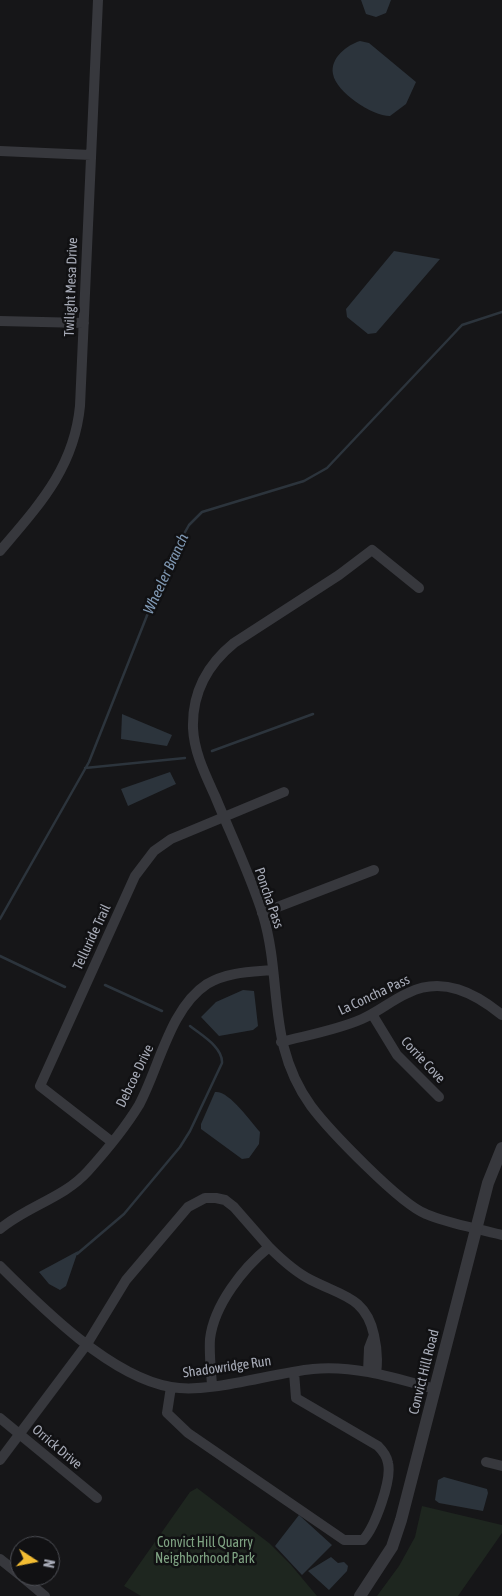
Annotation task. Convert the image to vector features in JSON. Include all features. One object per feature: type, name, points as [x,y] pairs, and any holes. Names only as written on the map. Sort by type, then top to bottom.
[{"type":"street","name":"Twilight Mesa Drive","points":[[0,550],[53,486],[69,456],[78,429],[98,0]]},
{"type":"street","points":[[0,151],[91,155]]},
{"type":"street","points":[[0,321],[84,323]]},
{"type":"street","name":"Poncha Pass","points":[[419,588],[372,550],[339,575],[234,643],[221,654],[205,676],[195,707],[194,736],[198,754],[262,913],[269,941],[282,1042],[294,1076],[318,1114],[403,1201],[425,1214],[502,1234]]},
{"type":"street","name":"Telluride Trail","points":[[112,1142],[40,1086],[140,867],[154,851],[171,839],[284,792]]},
{"type":"street","points":[[262,913],[374,870]]},
{"type":"street","name":"Debcoe Drive","points":[[0,1228],[22,1212],[75,1184],[88,1172],[139,1104],[179,1015],[201,988],[223,976],[272,970]]},
{"type":"street","name":"La Concha Pass","points":[[282,1042],[345,1026],[372,1014],[410,992],[425,988],[442,986],[460,989],[477,996],[502,1015]]},
{"type":"street","name":"Corrie Cove","points":[[372,1014],[397,1055],[439,1098]]},
{"type":"street","name":"Convict Hill Road","points":[[360,1596],[388,1553],[401,1520],[476,1227],[488,1183],[502,1148]]},
{"type":"street","points":[[0,1460],[87,1344],[126,1280],[188,1207],[197,1201],[216,1198],[226,1200],[269,1247],[297,1271],[362,1306],[370,1318],[374,1334],[377,1356],[372,1372]]},
{"type":"street","points":[[212,1386],[210,1345],[215,1318],[240,1275],[269,1247]]},
{"type":"street","name":"Shadowridge Run","points":[[0,1266],[30,1297],[87,1344],[134,1376],[171,1387],[212,1386],[294,1372],[336,1368],[372,1372],[435,1389]]},
{"type":"street","points":[[171,1387],[167,1413],[188,1433],[344,1540],[363,1540],[371,1529],[381,1501],[388,1473],[386,1458],[378,1446],[296,1398],[294,1372]]},
{"type":"street","name":"Orrick Drive","points":[[0,1418],[97,1498]]},
{"type":"street","points":[[486,1462],[502,1466]]},
{"type":"street","points":[[0,1559],[10,1568]]},
{"type":"street","points":[[33,1586],[46,1596]]},
{"type":"green space","name":"Convict Hill Quarry Neighborhood Park","points":[[197,1488],[269,1543],[291,1565],[317,1596],[141,1596],[124,1586],[190,1492]]},
{"type":"green space","points":[[422,1506],[502,1525],[502,1533],[458,1596],[377,1596],[399,1566],[415,1537]]},
{"type":"shaded area","points":[[361,0],[391,0],[386,13],[376,17],[366,14]]},
{"type":"shaded area","points":[[360,41],[369,43],[416,82],[406,104],[390,116],[374,112],[356,102],[341,88],[333,74],[334,63],[341,53]]},
{"type":"shaded area","points":[[394,251],[440,259],[376,333],[368,334],[347,317],[346,309]]},
{"type":"shaded area","points":[[122,714],[172,735],[167,746],[121,739]]},
{"type":"shaded area","points":[[170,772],[176,784],[128,806],[121,789]]},
{"type":"shaded area","points":[[243,990],[254,991],[258,1026],[253,1030],[219,1036],[201,1017],[216,1002]]},
{"type":"shaded area","points":[[215,1092],[227,1096],[233,1101],[260,1132],[259,1144],[249,1158],[242,1159],[201,1129],[201,1124]]},
{"type":"shaded area","points":[[78,1251],[66,1286],[60,1290],[49,1284],[39,1272]]},
{"type":"shaded area","points":[[444,1477],[487,1489],[488,1493],[483,1511],[439,1503],[435,1500],[438,1480]]},
{"type":"shaded area","points":[[299,1515],[332,1545],[302,1575],[275,1546]]},
{"type":"shaded area","points":[[331,1557],[338,1563],[344,1562],[348,1566],[347,1571],[329,1590],[308,1571]]},
{"type":"waterway","name":"Wheeler Branch","points":[[0,919],[89,762],[148,613],[175,550],[189,525],[202,512],[304,481],[327,468],[462,325],[502,312]]},
{"type":"waterway","points":[[212,751],[313,714]]},
{"type":"waterway","points":[[85,768],[185,758]]},
{"type":"waterway","points":[[0,956],[65,987]]},
{"type":"waterway","points":[[105,985],[162,1011]]},
{"type":"waterway","points":[[77,1254],[124,1214],[180,1147],[190,1131],[222,1063],[219,1052],[215,1047],[190,1026]]}]
